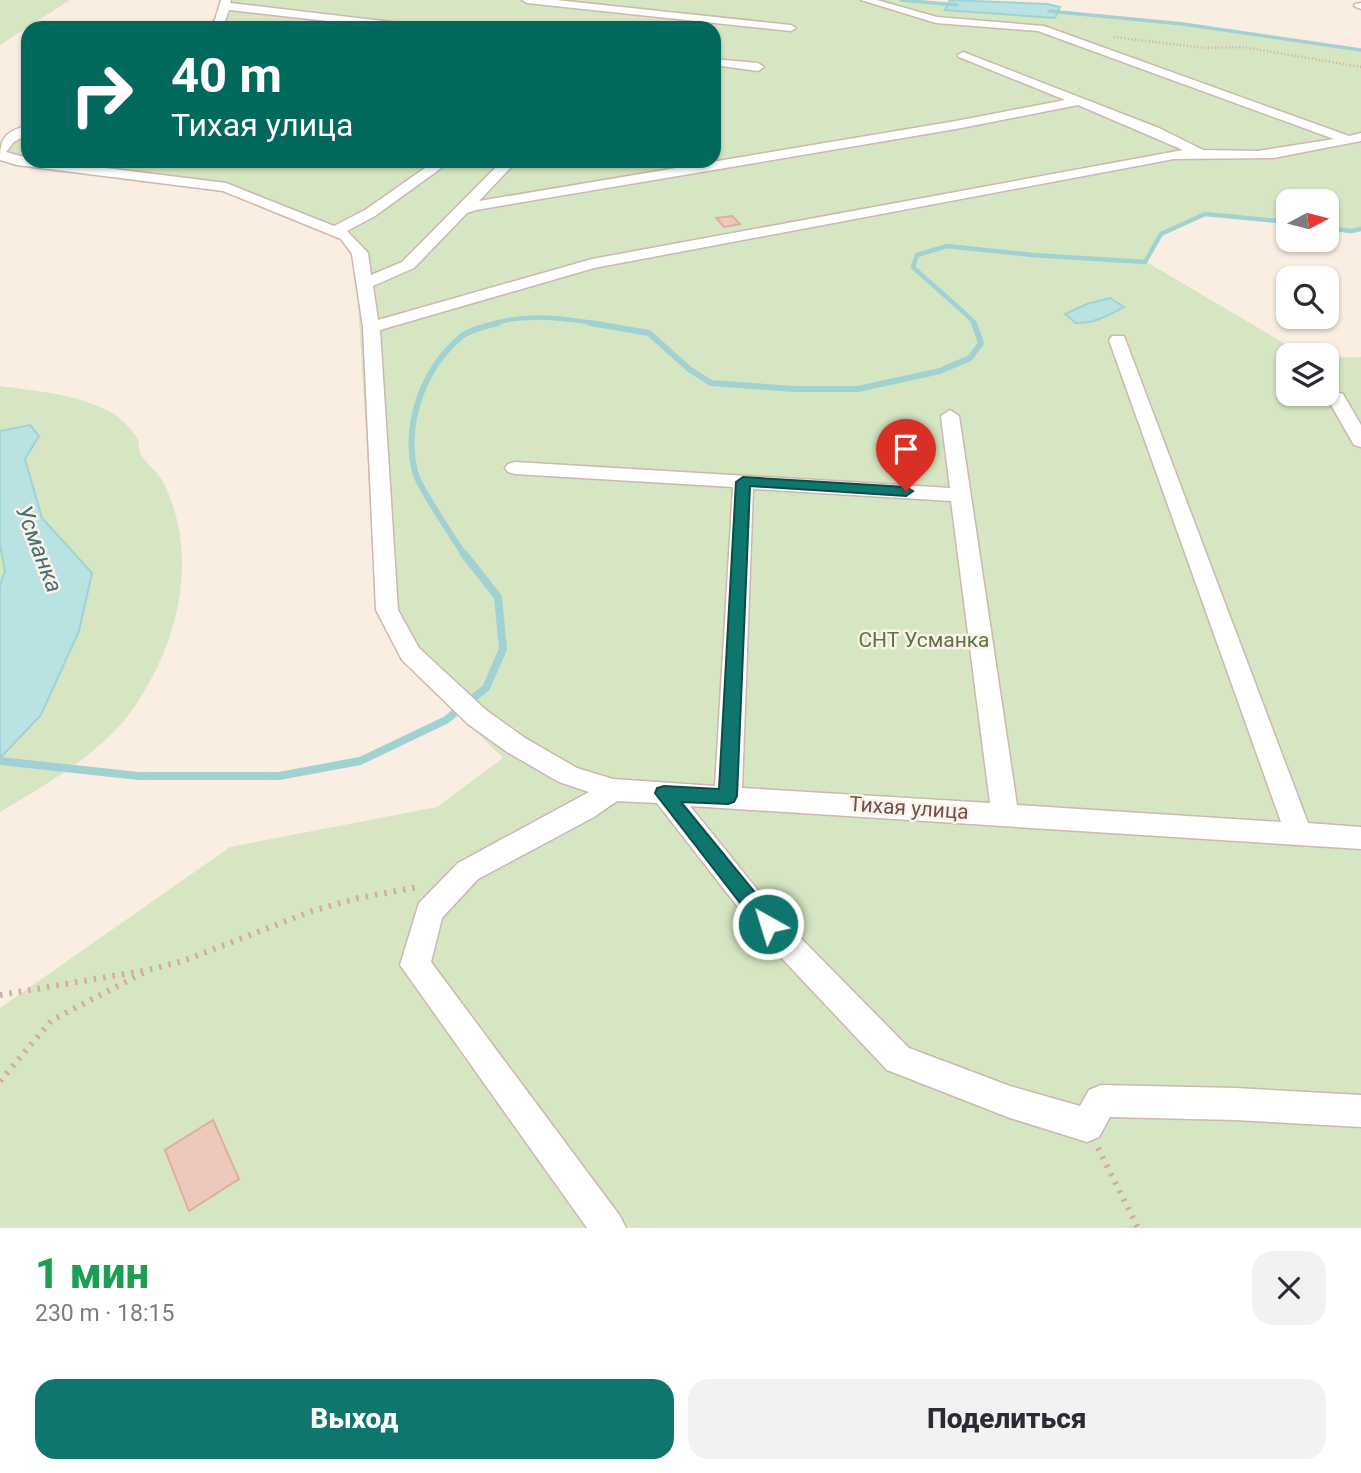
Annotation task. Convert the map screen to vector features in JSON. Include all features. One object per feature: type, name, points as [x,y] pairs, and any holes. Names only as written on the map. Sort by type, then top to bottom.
[{"type":"street","points":[[527,0],[791,28]]},
{"type":"street","points":[[866,0],[936,20],[1040,28],[1355,139]]},
{"type":"street","points":[[220,21],[226,3],[364,21]]},
{"type":"street","points":[[963,55],[1198,152],[1219,156],[1246,156],[1355,139]]},
{"type":"street","points":[[721,63],[758,67]]},
{"type":"street","points":[[721,164],[956,125],[1079,101]]},
{"type":"street","points":[[21,133],[9,139],[0,153],[21,161]]},
{"type":"street","points":[[372,327],[592,264],[881,208],[1198,152]]},
{"type":"street","points":[[73,168],[226,187],[335,231],[370,213],[434,168]]},
{"type":"street","points":[[363,285],[408,265],[503,168]]},
{"type":"street","points":[[462,210],[697,168]]},
{"type":"street","name":"Тихая улица","points":[[335,231],[346,236],[360,253],[363,285],[372,327],[387,610],[410,654],[477,717],[516,745],[568,775],[613,790],[1361,838]]},
{"type":"street","points":[[1118,340],[1298,832]]},
{"type":"street","points":[[1339,403],[1361,441]]},
{"type":"street","points":[[950,416],[1004,814]]},
{"type":"street","points":[[515,468],[961,495]]},
{"type":"street","points":[[728,796],[743,482]]},
{"type":"street","points":[[608,1228],[415,965],[429,912],[468,871],[585,809],[613,790]]},
{"type":"street","points":[[664,793],[768,924],[898,1059],[1010,1102],[1087,1125],[1101,1101],[1235,1104],[1361,1111]]},
{"type":"path","points":[[1107,36],[1204,48],[1243,47],[1361,66]]},
{"type":"path","points":[[0,995],[148,970],[183,961],[312,911],[358,898],[424,886]]},
{"type":"path","points":[[0,1080],[52,1020],[148,970]]},
{"type":"path","points":[[1087,1125],[1138,1228]]},
{"type":"green space","points":[[0,0],[70,0],[37,21],[21,21],[21,32],[0,45]]},
{"type":"green space","name":"СНТ Усманка","points":[[219,0],[901,0],[1125,17],[1361,50],[1361,229],[1339,230],[1339,189],[1276,189],[1276,221],[1205,214],[1161,233],[1145,261],[1284,343],[1276,343],[1276,406],[1339,406],[1339,358],[1361,357],[1361,1228],[0,1228],[0,1008],[230,847],[437,807],[503,758],[402,659],[377,612],[355,254],[342,237],[223,189],[56,168],[721,168],[721,21],[217,21]]},
{"type":"green space","name":"СНТ Усманка","points":[[21,128],[21,164],[0,161],[0,141]]},
{"type":"green space","points":[[0,386],[86,401],[112,413],[127,425],[138,440],[141,455],[162,480],[175,513],[181,542],[182,572],[179,602],[171,632],[146,688],[130,713],[118,728],[87,756],[0,812]]},
{"type":"water","points":[[950,0],[1047,4],[1060,7],[1055,18],[945,10]]},
{"type":"water","points":[[1110,298],[1124,307],[1082,323],[1076,323],[1065,314],[1087,304]]},
{"type":"water","name":"Усманка","points":[[30,425],[39,436],[25,459],[42,518],[92,573],[79,631],[41,715],[0,758],[0,585],[5,571],[0,545],[0,431]]},
{"type":"building","points":[[732,216],[740,224],[724,227],[716,218]]},
{"type":"building","points":[[213,1120],[239,1179],[189,1211],[165,1150]]},
{"type":"waterway","points":[[901,0],[957,5]]},
{"type":"waterway","points":[[1049,11],[1183,24],[1361,50]]},
{"type":"waterway","points":[[975,324],[913,267],[917,255],[947,246],[1032,255],[1145,262],[1161,234],[1205,214],[1276,221]]},
{"type":"waterway","points":[[1339,230],[1361,229]]},
{"type":"waterway","points":[[493,324],[533,317],[602,324]]},
{"type":"waterway","points":[[465,556],[418,480],[412,453],[412,434],[420,397],[437,363],[462,336],[498,323]]},
{"type":"waterway","points":[[590,323],[649,333],[689,369],[711,383],[795,389],[858,389],[940,371],[970,358],[981,343],[974,323]]},
{"type":"waterway","points":[[0,761],[139,776],[279,776],[360,761],[446,720],[486,688],[503,649],[498,597],[464,554]]},
{"type":"route","points":[[768,924],[664,793],[728,796],[743,482],[906,491]]}]
